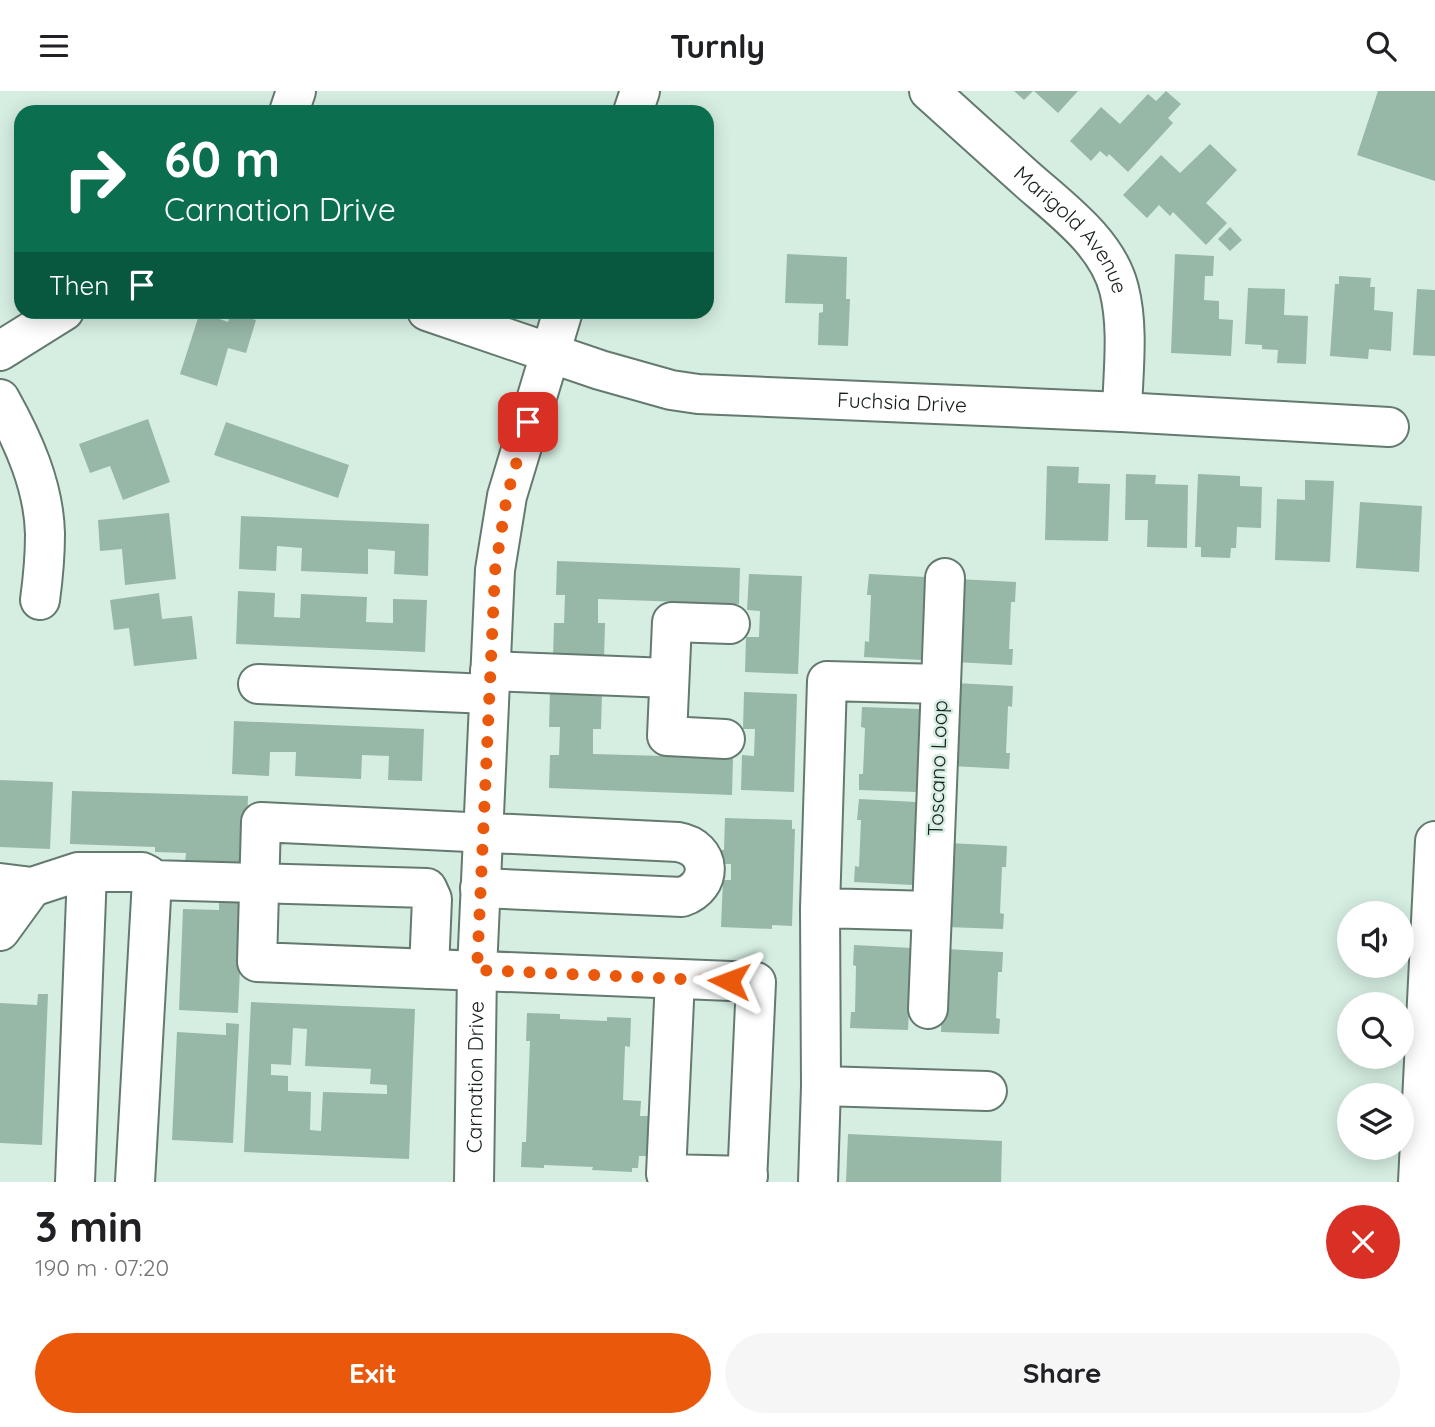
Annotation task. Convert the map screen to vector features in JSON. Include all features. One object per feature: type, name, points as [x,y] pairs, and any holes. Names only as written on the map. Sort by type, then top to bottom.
[{"type":"street","name":"Marigold Avenue","points":[[929,91],[1075,223],[1111,267],[1119,286],[1124,310],[1122,412]]},
{"type":"street","points":[[0,351],[51,319]]},
{"type":"street","name":"Fuchsia Drive","points":[[451,319],[649,384],[698,394],[1122,412],[1388,427]]},
{"type":"street","name":"Carnation Drive","points":[[474,1182],[477,970],[495,571],[507,496],[560,319]]},
{"type":"street","points":[[0,399],[27,454],[43,507],[45,532],[40,600]]},
{"type":"street","points":[[941,684],[945,578]]},
{"type":"street","points":[[725,739],[667,736],[669,678],[672,622],[730,624]]},
{"type":"street","points":[[258,684],[489,683],[669,678]]},
{"type":"street","name":"Toscano Loop","points":[[818,1182],[821,1086],[820,908],[827,681],[941,684],[928,1009]]},
{"type":"street","points":[[480,888],[673,898],[691,894],[697,889],[705,873],[702,856],[688,843],[261,822],[257,962],[756,982],[748,1179],[666,1174],[675,979]]},
{"type":"street","points":[[1424,1160],[1429,1103],[1435,841]]},
{"type":"street","points":[[0,931],[16,885],[78,872],[142,872],[152,880],[135,1182]]},
{"type":"street","points":[[75,1182],[87,872]]},
{"type":"street","points":[[152,880],[426,888],[432,899],[429,968]]},
{"type":"street","points":[[820,908],[932,911]]},
{"type":"street","points":[[821,1086],[987,1091]]},
{"type":"building","points":[[1014,91],[1033,91],[1024,100]]},
{"type":"building","points":[[1034,91],[1078,91],[1058,113]]},
{"type":"building","points":[[1166,91],[1181,104],[1168,118],[1173,123],[1128,172],[1109,154],[1107,157],[1100,151],[1091,161],[1070,141],[1101,107],[1120,124],[1148,94],[1156,101]]},
{"type":"building","points":[[1378,91],[1435,91],[1435,181],[1357,155]]},
{"type":"building","points":[[1210,144],[1237,170],[1206,203],[1227,223],[1206,245],[1173,212],[1170,216],[1159,205],[1147,218],[1123,195],[1161,155],[1180,173]]},
{"type":"building","points":[[1230,227],[1242,240],[1230,251],[1218,239]]},
{"type":"building","points":[[787,254],[847,257],[846,299],[850,299],[848,346],[818,345],[819,313],[823,312],[823,304],[785,303]]},
{"type":"building","points":[[1175,254],[1214,256],[1213,276],[1205,276],[1204,300],[1219,301],[1219,319],[1233,320],[1231,356],[1171,353]]},
{"type":"building","points":[[1339,276],[1371,278],[1370,287],[1375,287],[1374,310],[1393,312],[1391,351],[1369,349],[1368,359],[1330,356],[1335,284],[1339,284]]},
{"type":"building","points":[[1248,288],[1285,289],[1284,315],[1308,316],[1306,364],[1277,363],[1278,350],[1245,344]]},
{"type":"building","points":[[1417,289],[1435,290],[1435,356],[1413,355]]},
{"type":"building","points":[[198,319],[220,319],[228,322],[229,319],[256,320],[246,353],[228,348],[217,386],[180,374]]},
{"type":"building","points":[[148,419],[170,482],[123,500],[110,466],[90,473],[79,444]]},
{"type":"building","points":[[226,422],[349,465],[338,498],[214,455]]},
{"type":"building","points":[[1047,466],[1079,467],[1078,483],[1110,484],[1108,541],[1045,540]]},
{"type":"building","points":[[1126,474],[1156,475],[1155,484],[1188,485],[1187,548],[1147,547],[1148,520],[1125,520]]},
{"type":"building","points":[[1198,474],[1240,476],[1240,486],[1262,487],[1261,528],[1237,527],[1236,548],[1231,548],[1230,558],[1201,557],[1201,547],[1195,547]]},
{"type":"building","points":[[1305,480],[1334,481],[1330,562],[1275,560],[1277,499],[1305,500]]},
{"type":"building","points":[[1360,502],[1422,506],[1419,572],[1356,568]]},
{"type":"building","points":[[169,513],[176,579],[125,585],[122,549],[100,551],[98,520]]},
{"type":"building","points":[[241,516],[429,524],[428,576],[394,574],[395,551],[368,549],[368,574],[301,571],[302,548],[277,546],[276,571],[239,569]]},
{"type":"building","points":[[557,561],[740,568],[739,604],[598,599],[598,623],[605,623],[604,660],[553,658],[554,623],[564,623],[565,595],[556,595]]},
{"type":"building","points":[[749,574],[802,576],[798,674],[745,672],[746,637],[759,637],[760,611],[747,610]]},
{"type":"building","points":[[869,574],[926,577],[922,660],[864,657],[865,641],[869,642]]},
{"type":"building","points":[[958,579],[1016,582],[1015,602],[1011,602],[1009,649],[1013,649],[1012,665],[954,662]]},
{"type":"building","points":[[238,591],[275,593],[274,617],[300,618],[301,594],[367,597],[366,622],[393,623],[393,599],[427,600],[425,652],[236,644]]},
{"type":"building","points":[[159,593],[162,619],[192,616],[197,659],[134,666],[129,628],[114,630],[110,600]]},
{"type":"building","points":[[955,683],[1013,686],[1012,707],[1008,706],[1006,753],[1010,753],[1009,769],[951,766]]},
{"type":"building","points":[[550,691],[602,693],[601,729],[593,729],[593,754],[733,758],[732,795],[549,788],[550,755],[559,755],[560,727],[549,727]]},
{"type":"building","points":[[744,692],[797,694],[794,792],[741,790],[742,755],[754,756],[755,729],[743,729]]},
{"type":"building","points":[[862,707],[920,709],[916,792],[859,790],[859,774],[863,774],[865,728],[861,727]]},
{"type":"building","points":[[234,721],[424,729],[422,781],[388,780],[389,756],[362,755],[361,779],[295,776],[296,752],[270,752],[269,776],[232,774]]},
{"type":"building","points":[[0,780],[53,782],[50,849],[0,847]]},
{"type":"building","points":[[72,791],[248,796],[246,866],[185,864],[186,853],[155,852],[155,847],[70,844]]},
{"type":"building","points":[[859,799],[916,802],[913,885],[854,882],[855,866],[859,867]]},
{"type":"building","points":[[725,818],[792,820],[792,829],[795,829],[792,926],[772,925],[772,929],[721,927],[723,880],[731,880],[731,864],[721,864]]},
{"type":"building","points":[[949,843],[1007,846],[1006,867],[1002,867],[1000,913],[1004,914],[1003,929],[946,927]]},
{"type":"building","points":[[219,900],[243,901],[238,1013],[179,1010],[183,909],[219,910]]},
{"type":"building","points":[[854,945],[912,948],[908,1030],[850,1028],[851,1012],[855,1012]]},
{"type":"building","points":[[945,949],[1003,952],[1002,972],[998,972],[996,1018],[1000,1019],[999,1034],[941,1032]]},
{"type":"building","points":[[38,994],[48,994],[42,1145],[0,1143],[0,1003],[37,1005]]},
{"type":"building","points":[[251,1002],[415,1009],[409,1159],[244,1152]],"holes":[[[293,1028],[307,1029],[305,1066],[371,1069],[370,1084],[387,1085],[387,1094],[323,1092],[321,1131],[310,1130],[311,1092],[288,1091],[288,1076],[271,1075],[271,1064],[291,1065]]]},
{"type":"building","points":[[527,1013],[560,1014],[560,1019],[607,1021],[607,1017],[631,1018],[630,1047],[625,1046],[623,1100],[641,1101],[640,1116],[650,1116],[647,1156],[639,1156],[638,1168],[632,1168],[632,1172],[592,1170],[593,1167],[521,1167],[522,1142],[526,1142],[530,1041],[526,1041]]},
{"type":"building","points":[[226,1023],[239,1024],[233,1143],[172,1140],[177,1032],[226,1035]]},
{"type":"building","points":[[848,1134],[1002,1141],[1001,1182],[846,1182]]},
{"type":"route","points":[[528,422],[507,496],[495,571],[477,970],[729,981]]}]
